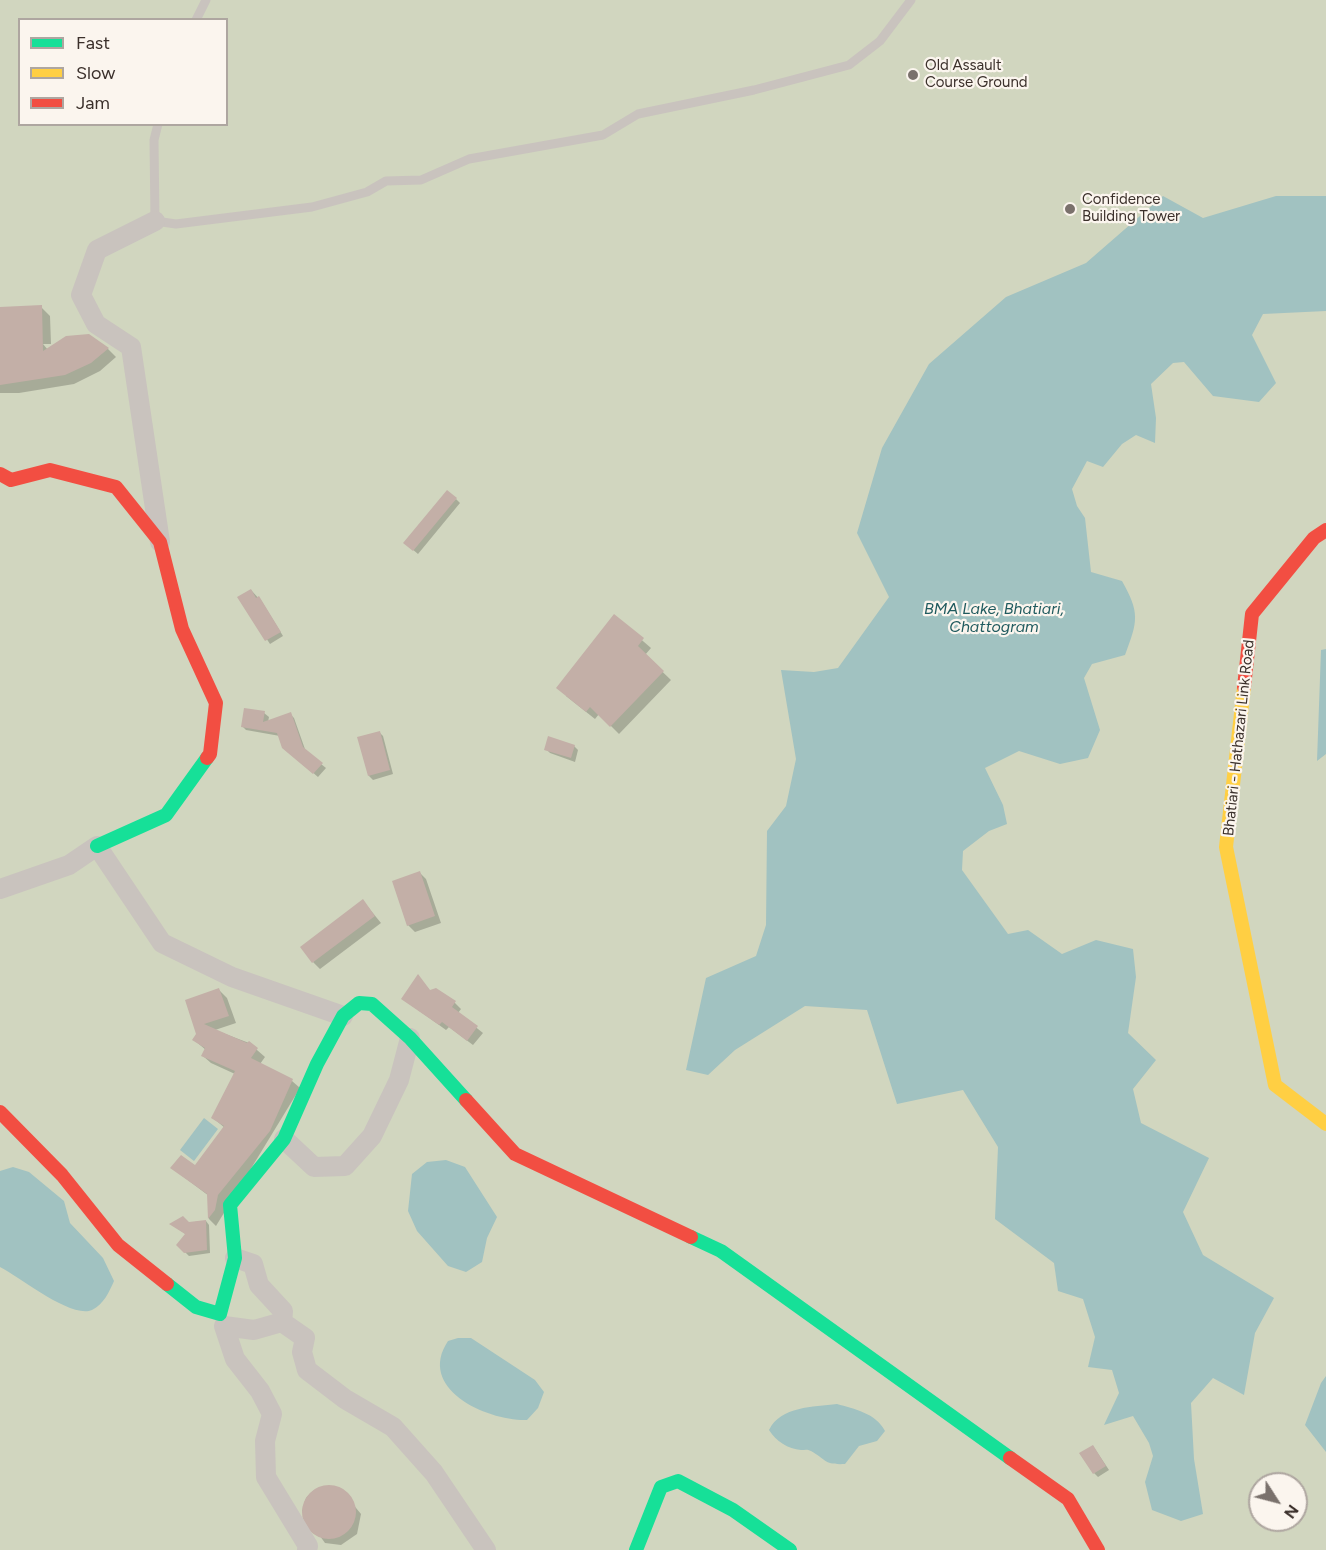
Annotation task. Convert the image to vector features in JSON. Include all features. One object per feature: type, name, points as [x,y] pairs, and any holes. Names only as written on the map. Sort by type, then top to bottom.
[{"type":"street","points":[[0,890],[69,865],[97,846],[166,815],[210,754],[216,704],[182,629],[160,542],[131,347],[96,324],[81,295],[97,250],[155,220]]},
{"type":"street","points":[[0,474],[11,480],[50,470],[117,487],[160,542]]},
{"type":"street","name":"Bhatiari - Hathazari Link Road","points":[[1326,530],[1314,538],[1252,614],[1226,847],[1275,1085],[1326,1124]]},
{"type":"street","points":[[97,846],[162,943],[232,977],[343,1016]]},
{"type":"street","points":[[306,1550],[308,1546],[266,1477],[265,1441],[272,1414],[260,1391],[235,1359],[222,1320],[235,1258],[230,1205],[284,1139],[317,1064],[343,1016],[359,1003],[372,1004],[410,1038],[515,1154],[721,1251],[1068,1499],[1098,1550]]},
{"type":"street","points":[[284,1139],[314,1167],[345,1166],[372,1136],[399,1080],[410,1038]]},
{"type":"street","points":[[0,1112],[62,1175],[118,1245],[196,1307],[222,1320],[254,1330],[282,1322]]},
{"type":"street","points":[[235,1258],[253,1264],[259,1285],[283,1311],[282,1322]]},
{"type":"street","points":[[282,1322],[305,1338],[302,1352],[307,1370],[345,1400],[393,1427],[421,1457],[486,1550]]},
{"type":"street","points":[[636,1550],[661,1487],[678,1481],[733,1510],[790,1550]]},
{"type":"lane","points":[[197,18],[206,0]]},
{"type":"lane","points":[[158,126],[154,140],[155,220],[176,224],[312,207],[367,192],[386,181],[421,180],[469,159],[603,135],[638,114],[754,90],[849,64],[880,41],[911,0]]},
{"type":"green space","points":[[0,0],[1326,0],[1326,1550],[0,1550]]},
{"type":"water","name":"BMA Lake, Bhatiari, Chattogram","points":[[1163,196],[1203,218],[1276,196],[1326,196],[1326,311],[1263,314],[1252,335],[1276,383],[1259,402],[1213,396],[1184,362],[1173,363],[1151,384],[1156,418],[1155,443],[1136,435],[1122,444],[1103,467],[1087,461],[1072,489],[1077,506],[1085,518],[1091,572],[1122,581],[1134,610],[1133,634],[1125,655],[1092,664],[1084,678],[1100,730],[1088,758],[1060,764],[1019,751],[985,768],[1003,805],[1007,824],[989,831],[963,851],[962,870],[1008,934],[1028,930],[1062,954],[1096,940],[1133,949],[1136,977],[1128,1033],[1156,1060],[1133,1089],[1141,1123],[1209,1158],[1183,1212],[1203,1255],[1274,1298],[1255,1333],[1244,1395],[1213,1378],[1191,1403],[1194,1459],[1203,1514],[1181,1521],[1152,1510],[1145,1482],[1153,1456],[1149,1443],[1133,1416],[1104,1425],[1119,1393],[1112,1370],[1088,1367],[1095,1337],[1083,1299],[1058,1291],[1054,1263],[995,1219],[998,1147],[963,1090],[897,1104],[867,1010],[805,1006],[735,1050],[708,1075],[686,1070],[706,978],[756,956],[766,925],[767,831],[786,806],[796,759],[781,670],[814,672],[838,668],[889,597],[857,533],[882,448],[929,364],[1006,297],[1086,263]]},
{"type":"water","points":[[1326,649],[1326,754],[1317,761],[1321,650]]},
{"type":"water","points":[[204,1118],[218,1129],[194,1161],[180,1150]]},
{"type":"water","points":[[446,1160],[465,1167],[497,1217],[487,1238],[482,1262],[466,1272],[448,1266],[417,1231],[408,1211],[412,1174],[427,1162]]},
{"type":"water","points":[[13,1167],[29,1172],[64,1201],[70,1223],[103,1258],[114,1281],[103,1301],[92,1310],[83,1311],[59,1303],[0,1267],[0,1171]]},
{"type":"water","points":[[471,1338],[535,1380],[544,1392],[538,1408],[527,1420],[493,1415],[476,1408],[460,1399],[448,1387],[441,1374],[441,1358],[448,1341]]},
{"type":"water","points":[[1326,1376],[1326,1452],[1305,1425],[1321,1383]]},
{"type":"water","points":[[837,1404],[870,1416],[885,1431],[877,1441],[859,1446],[845,1464],[829,1463],[810,1450],[787,1446],[769,1430],[774,1422],[789,1412],[808,1407]]},
{"type":"building","points":[[42,305],[43,351],[66,336],[89,334],[109,348],[91,363],[65,375],[0,385],[0,307]]},
{"type":"building","points":[[447,490],[457,498],[413,551],[403,543]]},
{"type":"building","points":[[251,589],[256,598],[259,596],[281,632],[265,641],[237,597]]},
{"type":"building","points":[[614,614],[644,638],[638,646],[664,671],[610,727],[590,707],[586,712],[556,688]]},
{"type":"building","points":[[244,708],[265,711],[263,722],[291,712],[303,747],[323,763],[313,774],[282,748],[277,733],[241,727]]},
{"type":"building","points":[[380,731],[390,770],[368,776],[357,737]]},
{"type":"building","points":[[548,736],[575,745],[571,758],[544,750]]},
{"type":"building","points":[[420,871],[435,916],[407,926],[392,881]]},
{"type":"building","points":[[363,899],[375,916],[312,963],[300,947]]},
{"type":"building","points":[[418,974],[430,990],[436,988],[456,1001],[452,1007],[478,1026],[467,1041],[442,1022],[439,1025],[401,999]]},
{"type":"building","points":[[219,988],[229,1016],[204,1024],[247,1043],[249,1041],[258,1048],[251,1058],[293,1079],[270,1131],[218,1195],[215,1210],[208,1219],[207,1194],[170,1168],[181,1155],[195,1165],[224,1126],[211,1118],[235,1071],[201,1056],[205,1048],[192,1040],[196,1034],[185,1000]]},
{"type":"building","points":[[183,1216],[189,1222],[206,1220],[207,1250],[184,1253],[176,1245],[185,1234],[169,1224]]},
{"type":"building","points":[[1093,1445],[1106,1466],[1093,1474],[1079,1453]]},
{"type":"building","points":[[329,1485],[339,1487],[348,1493],[354,1502],[356,1512],[354,1522],[348,1531],[339,1537],[329,1539],[319,1537],[310,1531],[304,1522],[302,1512],[304,1502],[310,1493],[319,1487]]},
{"type":"traffic: fast","points":[[97,846],[166,815],[207,758]]},
{"type":"traffic: fast","points":[[167,1284],[196,1307],[220,1314],[235,1258],[230,1205],[284,1139],[317,1064],[343,1016],[359,1003],[372,1004],[410,1038],[466,1100]]},
{"type":"traffic: fast","points":[[691,1237],[721,1251],[1010,1458]]},
{"type":"traffic: fast","points":[[636,1550],[661,1487],[678,1481],[733,1510],[790,1550]]},
{"type":"traffic: slow","points":[[1244,687],[1226,847],[1275,1085],[1326,1124]]},
{"type":"traffic: jam","points":[[0,474],[11,480],[50,470],[116,487],[160,542],[182,629],[216,703],[210,754],[207,758]]},
{"type":"traffic: jam","points":[[1244,687],[1252,614],[1314,538],[1326,530]]},
{"type":"traffic: jam","points":[[466,1100],[515,1154],[691,1237]]},
{"type":"traffic: jam","points":[[0,1112],[62,1175],[118,1245],[167,1284]]},
{"type":"traffic: jam","points":[[1010,1458],[1068,1499],[1098,1550]]},
{"type":"place","name":"Old Assault Course Ground","points":[[913,75]]},
{"type":"place","name":"Confidence Building Tower","points":[[1070,209]]}]
